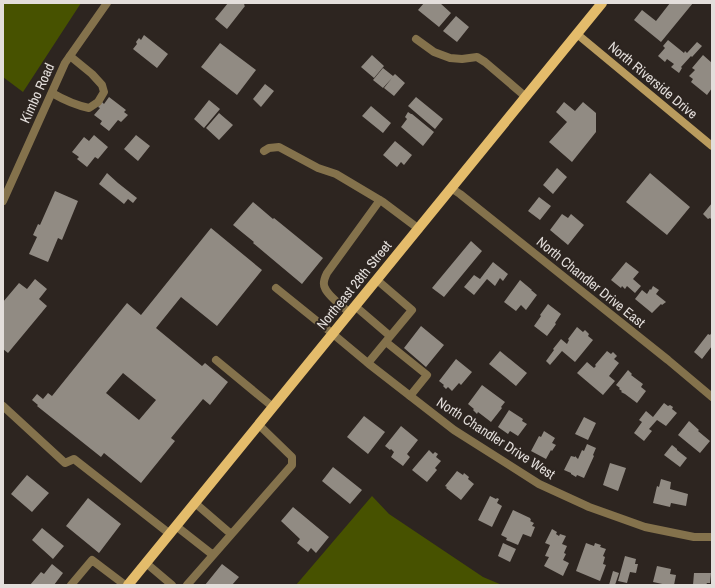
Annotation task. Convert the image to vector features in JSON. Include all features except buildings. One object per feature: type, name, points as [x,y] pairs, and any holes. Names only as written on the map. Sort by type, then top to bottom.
[{"type":"main road","name":"Northeast 28th Street","points":[[127,585],[602,3]]},
{"type":"main road","name":"North Riverside Drive","points":[[577,34],[712,146]]},
{"type":"street","name":"Kimbo Road","points":[[3,201],[65,63],[107,3]]},
{"type":"street","points":[[416,39],[434,52],[450,58],[462,59],[477,57],[526,97]]},
{"type":"street","points":[[52,93],[78,106],[89,108],[98,102],[104,92],[102,85],[92,74],[70,56]]},
{"type":"street","points":[[264,151],[269,148],[278,147],[318,168],[336,174],[380,200],[419,229]]},
{"type":"street","name":"North Chandler Drive East","points":[[451,188],[712,397]]},
{"type":"street","points":[[380,200],[327,273],[324,280],[324,288],[330,295],[352,310],[388,339],[427,375],[410,396]]},
{"type":"street","points":[[368,363],[412,310],[377,280]]},
{"type":"street","name":"North Chandler Drive West","points":[[276,288],[368,363],[454,430],[538,484],[589,507],[645,527],[694,537],[712,537]]},
{"type":"street","points":[[216,360],[273,407]]},
{"type":"street","points":[[3,406],[65,463],[74,459],[173,530],[213,555]]},
{"type":"street","points":[[187,585],[292,465],[292,457],[259,425]]},
{"type":"street","points":[[195,503],[231,534]]},
{"type":"street","points":[[72,585],[92,560],[127,585]]},
{"type":"street","points":[[146,563],[172,585]]},
{"type":"green space","points":[[3,3],[81,3],[23,92],[3,77]]},
{"type":"green space","points":[[372,496],[389,514],[483,577],[502,585],[296,585]]}]
